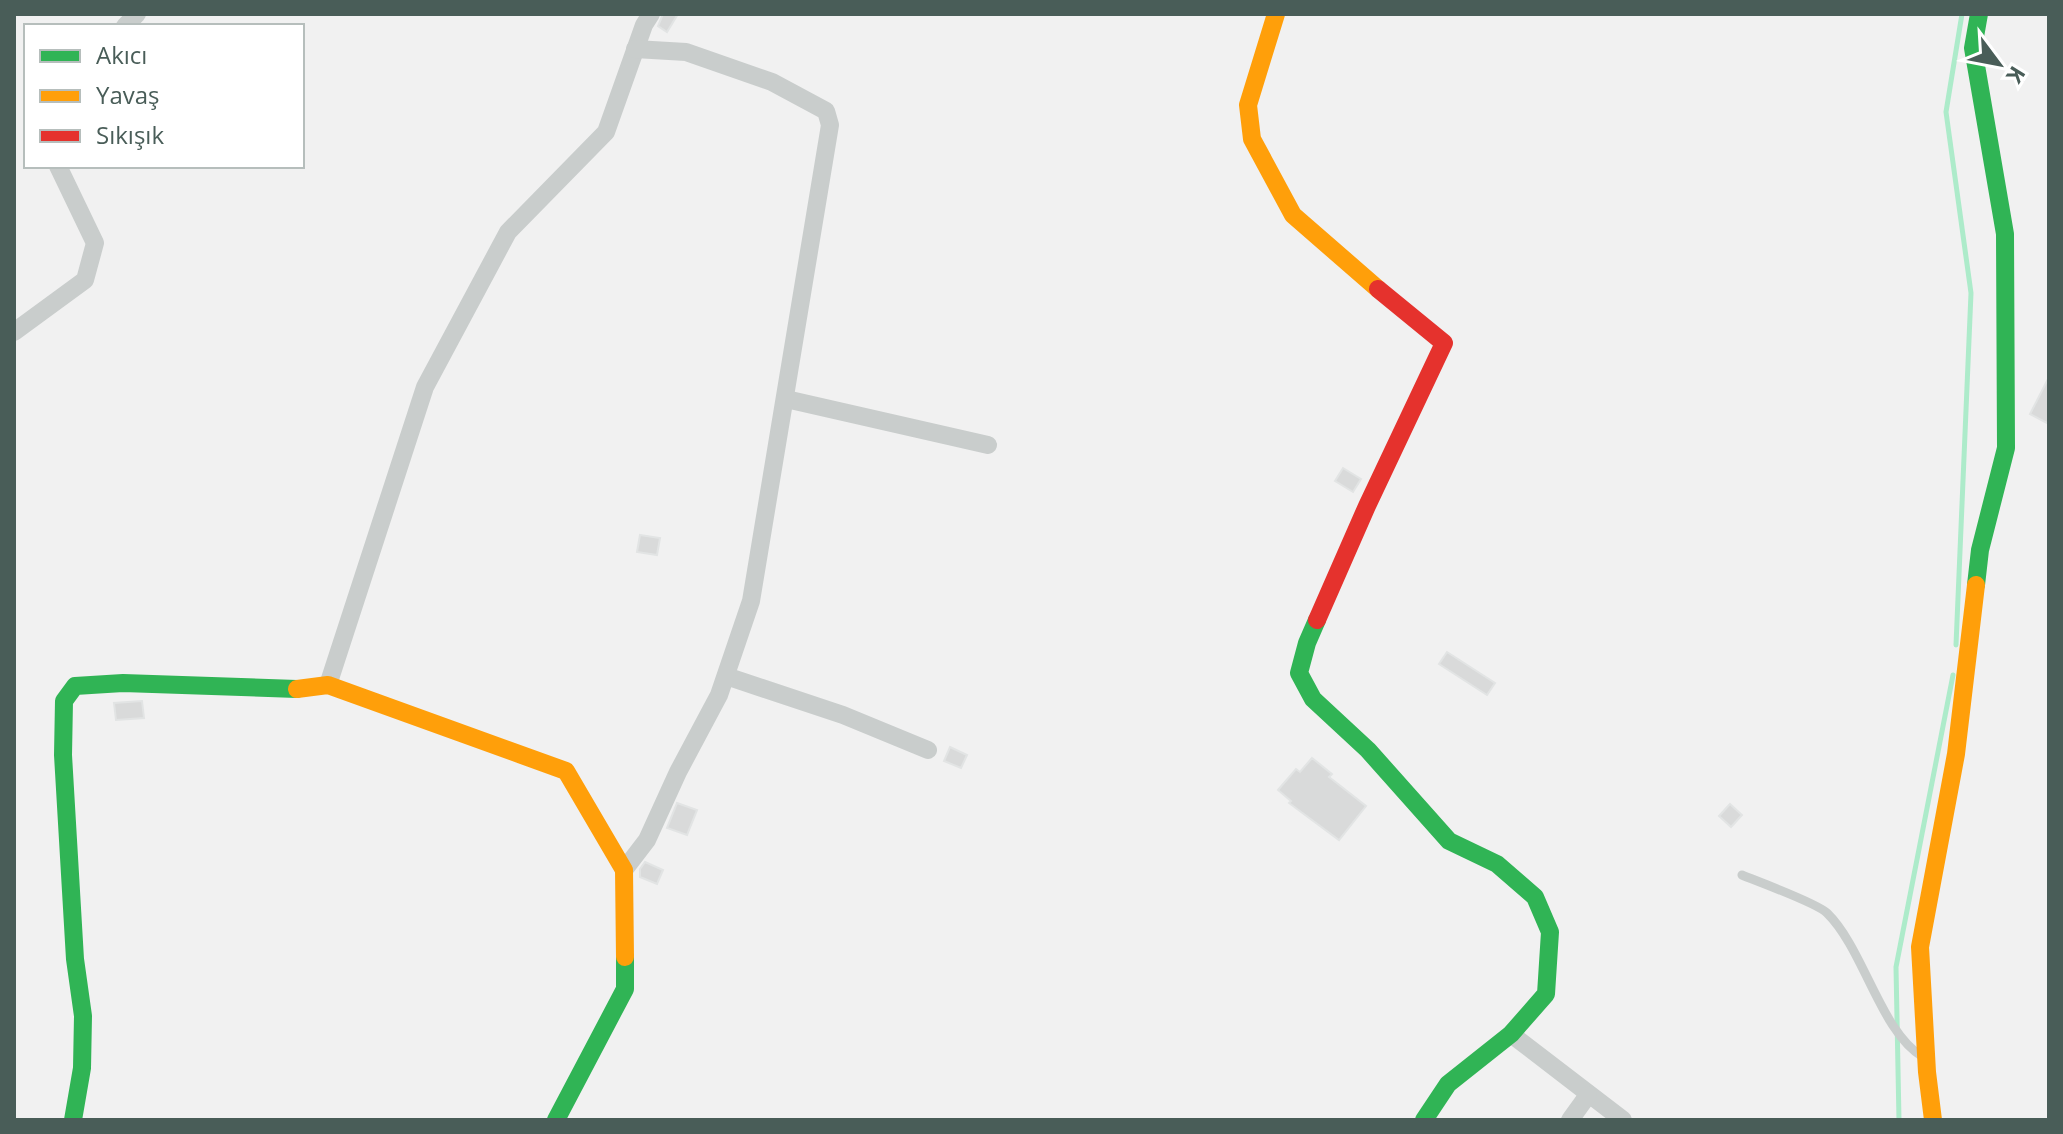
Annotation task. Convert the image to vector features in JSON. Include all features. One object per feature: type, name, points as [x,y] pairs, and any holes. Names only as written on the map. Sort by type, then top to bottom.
[{"type":"street","points":[[328,685],[425,387],[508,232],[606,132],[635,49],[651,14]]},
{"type":"street","points":[[1276,14],[1248,105],[1252,139],[1293,215],[1328,248],[1444,343],[1367,506],[1307,643],[1299,673],[1313,699],[1368,750],[1449,841],[1497,864],[1535,897],[1550,932],[1546,994],[1511,1034],[1448,1084],[1424,1120]]},
{"type":"street","points":[[1933,1120],[1926,1059],[1920,947],[1956,754],[1980,550],[2006,448],[2005,234],[1973,48],[1979,14]]},
{"type":"street","points":[[624,870],[647,840],[678,772],[719,695],[751,601],[830,125],[826,111],[772,82],[686,52],[635,49]]},
{"type":"street","points":[[14,332],[85,280],[95,243],[59,168]]},
{"type":"street","points":[[786,399],[988,445]]},
{"type":"street","points":[[726,676],[843,715],[928,750]]},
{"type":"street","points":[[73,1120],[82,1068],[83,1016],[75,959],[68,863],[64,701],[75,686],[137,684],[292,690],[328,685],[566,771],[624,870],[625,989],[556,1120]]},
{"type":"street","points":[[1511,1034],[1623,1120]]},
{"type":"street","points":[[1570,1120],[1588,1095]]},
{"type":"lane","points":[[1742,875],[1826,911],[1852,946],[1886,1013],[1913,1052],[1926,1059]]},
{"type":"building","points":[[663,14],[678,14],[667,32],[658,26]]},
{"type":"building","points":[[2049,377],[2049,424],[2030,414]]},
{"type":"building","points":[[1343,468],[1361,479],[1353,492],[1335,481]]},
{"type":"building","points":[[640,535],[660,538],[657,555],[637,552]]},
{"type":"building","points":[[1447,652],[1495,683],[1487,695],[1439,664]]},
{"type":"building","points":[[142,701],[144,718],[116,720],[114,703]]},
{"type":"building","points":[[950,747],[967,755],[961,768],[944,761]]},
{"type":"building","points":[[1312,758],[1332,774],[1329,777],[1366,806],[1339,840],[1289,803],[1291,801],[1278,790],[1296,769],[1300,772]]},
{"type":"building","points":[[677,803],[697,810],[687,835],[667,828]]},
{"type":"building","points":[[1730,804],[1742,815],[1731,827],[1719,816]]},
{"type":"building","points":[[645,862],[663,870],[657,884],[640,877],[640,869]]},
{"type":"waterway","points":[[1956,645],[1971,293],[1946,112],[1962,14]]},
{"type":"waterway","points":[[1899,1120],[1896,967],[1953,675]]},
{"type":"traffic: fast","points":[[1976,585],[1980,550],[2006,448],[2005,234],[1973,48],[1979,14]]},
{"type":"traffic: fast","points":[[1317,620],[1299,673],[1313,699],[1368,750],[1449,841],[1497,864],[1535,897],[1550,932],[1546,994],[1511,1034],[1448,1084],[1424,1120]]},
{"type":"traffic: fast","points":[[73,1120],[82,1068],[83,1016],[75,959],[63,755],[64,701],[75,686],[123,683],[297,689]]},
{"type":"traffic: fast","points":[[556,1120],[625,989],[625,957]]},
{"type":"traffic: slow","points":[[1276,14],[1248,105],[1252,139],[1293,215],[1378,289]]},
{"type":"traffic: slow","points":[[1933,1120],[1920,947],[1956,754],[1976,585]]},
{"type":"traffic: slow","points":[[297,689],[328,685],[566,771],[624,870],[625,957]]},
{"type":"traffic: jam","points":[[1317,620],[1444,343],[1378,289]]}]
